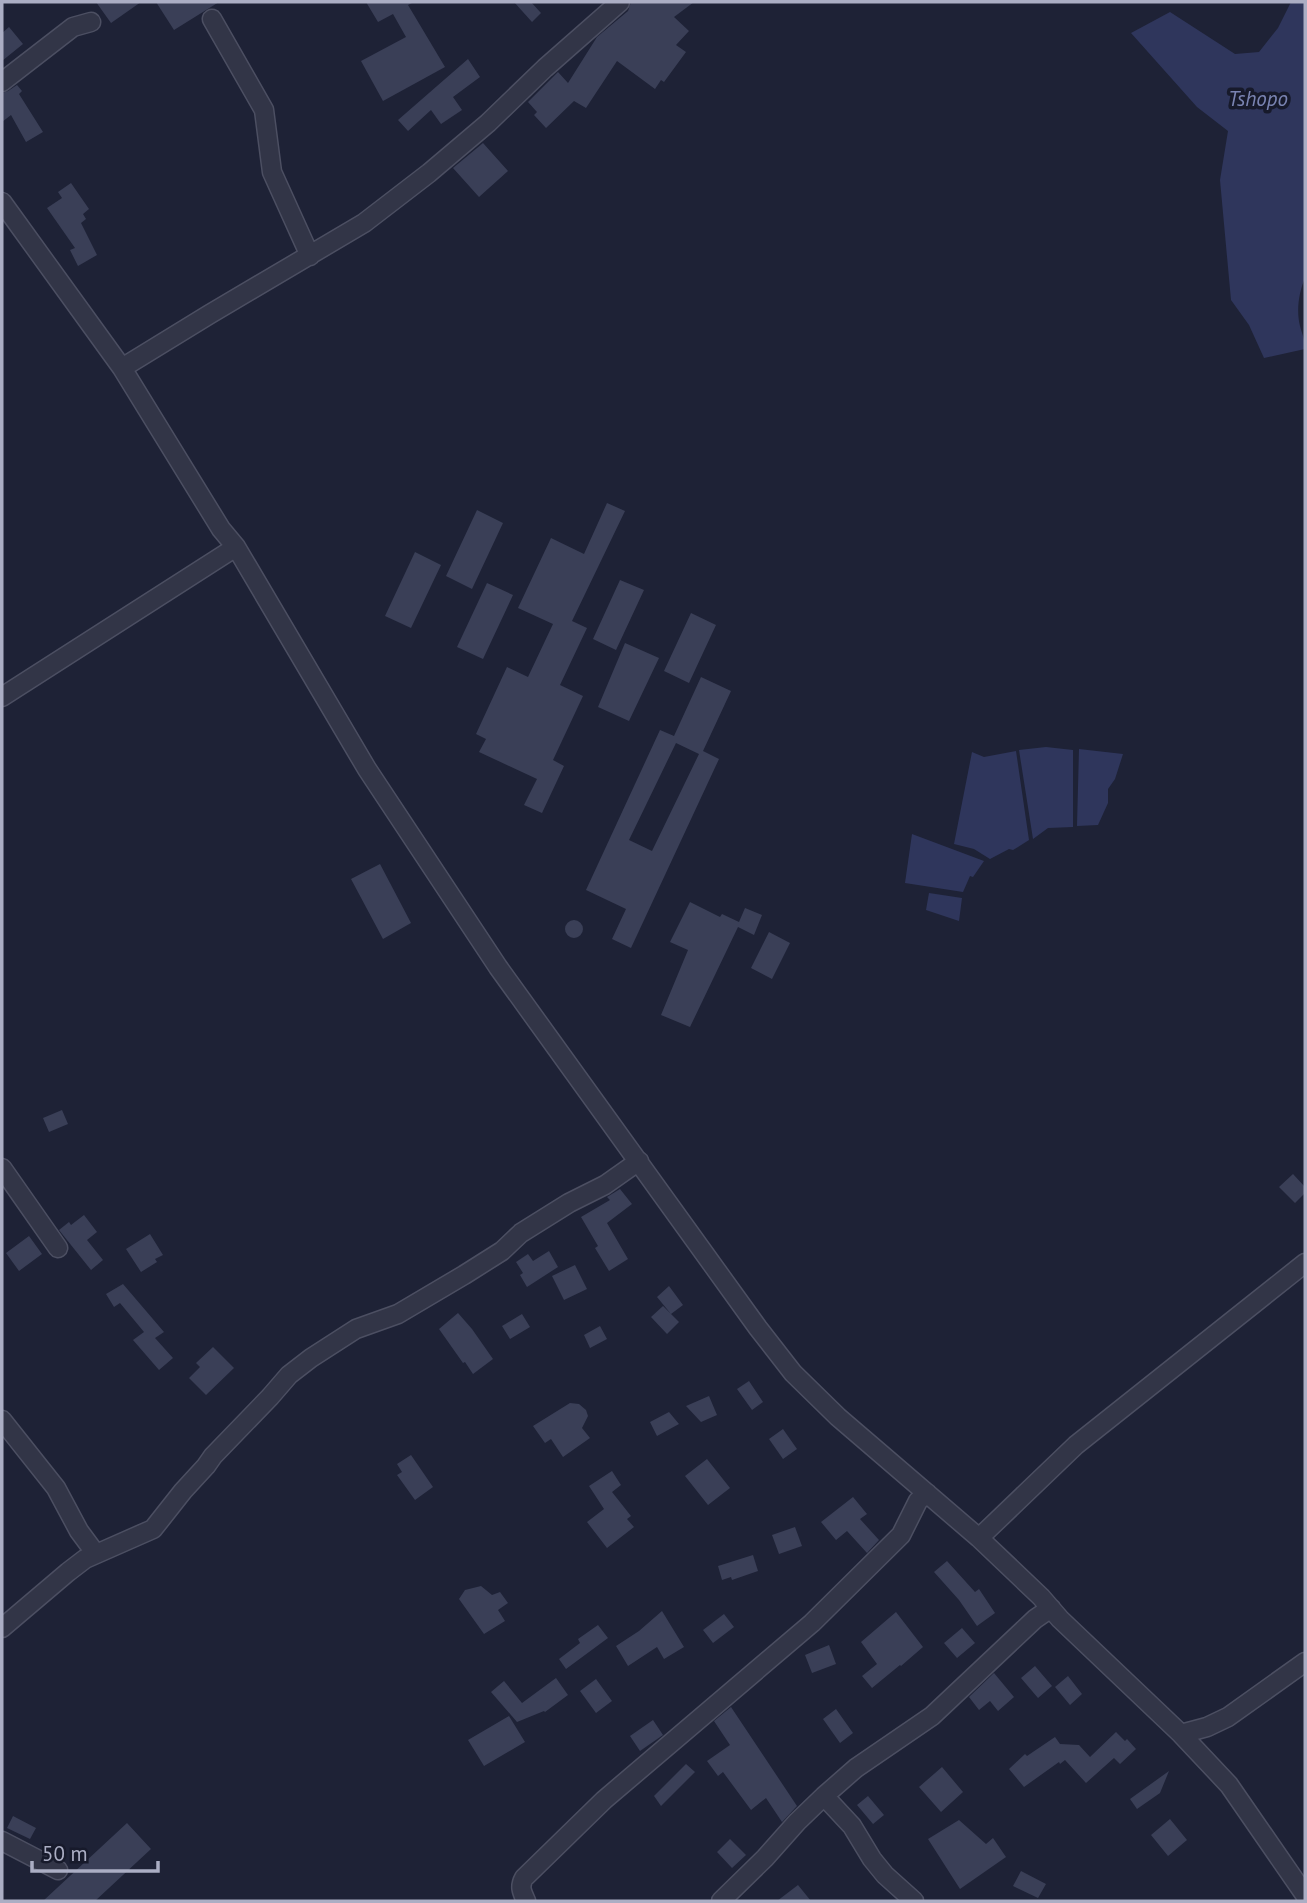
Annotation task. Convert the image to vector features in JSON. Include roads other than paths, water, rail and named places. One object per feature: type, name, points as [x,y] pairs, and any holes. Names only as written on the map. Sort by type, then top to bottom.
[{"type":"street","points":[[122,368],[364,223],[488,123],[620,2]]},
{"type":"street","points":[[212,19],[264,110],[272,172],[310,256]]},
{"type":"street","points":[[2,82],[72,27],[90,22]]},
{"type":"street","points":[[2,202],[122,368],[221,529],[236,547],[374,781],[498,967],[758,1328],[793,1373],[838,1417],[979,1538],[1181,1734],[1229,1785],[1305,1895]]},
{"type":"street","points":[[2,697],[236,547]]},
{"type":"street","points":[[3,1625],[85,1559],[153,1530],[213,1456],[289,1375],[311,1358],[356,1329],[398,1314],[464,1275],[502,1251],[521,1233],[606,1185],[639,1161]]},
{"type":"street","points":[[2,1168],[58,1248]]},
{"type":"street","points":[[979,1538],[1076,1445],[1305,1264]]},
{"type":"street","points":[[2,1420],[56,1488],[79,1531],[96,1554]]},
{"type":"street","points":[[526,1901],[520,1884],[524,1878],[604,1800],[812,1623],[901,1535],[918,1501],[927,1493]]},
{"type":"street","points":[[721,1901],[824,1796],[856,1768],[932,1716],[1035,1619],[1051,1608]]},
{"type":"street","points":[[1181,1734],[1207,1727],[1228,1717],[1305,1662]]},
{"type":"street","points":[[824,1796],[852,1826],[885,1875],[914,1901]]},
{"type":"street","points":[[2,1841],[58,1870]]},
{"type":"water","name":"Tshopo","points":[[1291,2],[1305,2],[1305,278],[1298,307],[1305,349],[1264,358],[1249,325],[1231,300],[1220,180],[1228,131],[1197,107],[1131,33],[1170,12],[1235,54],[1259,52],[1278,28]]},
{"type":"water","points":[[1046,747],[1073,750],[1073,827],[1048,828],[1033,839],[1019,750]]},
{"type":"water","points":[[1079,749],[1123,754],[1115,779],[1108,789],[1108,803],[1098,825],[1077,826]]},
{"type":"water","points":[[1016,751],[1029,840],[990,859],[974,849],[954,844],[972,752],[984,757]]},
{"type":"water","points":[[912,834],[984,861],[973,877],[970,876],[963,892],[905,883]]},
{"type":"water","points":[[929,893],[962,898],[959,921],[926,910]]}]
